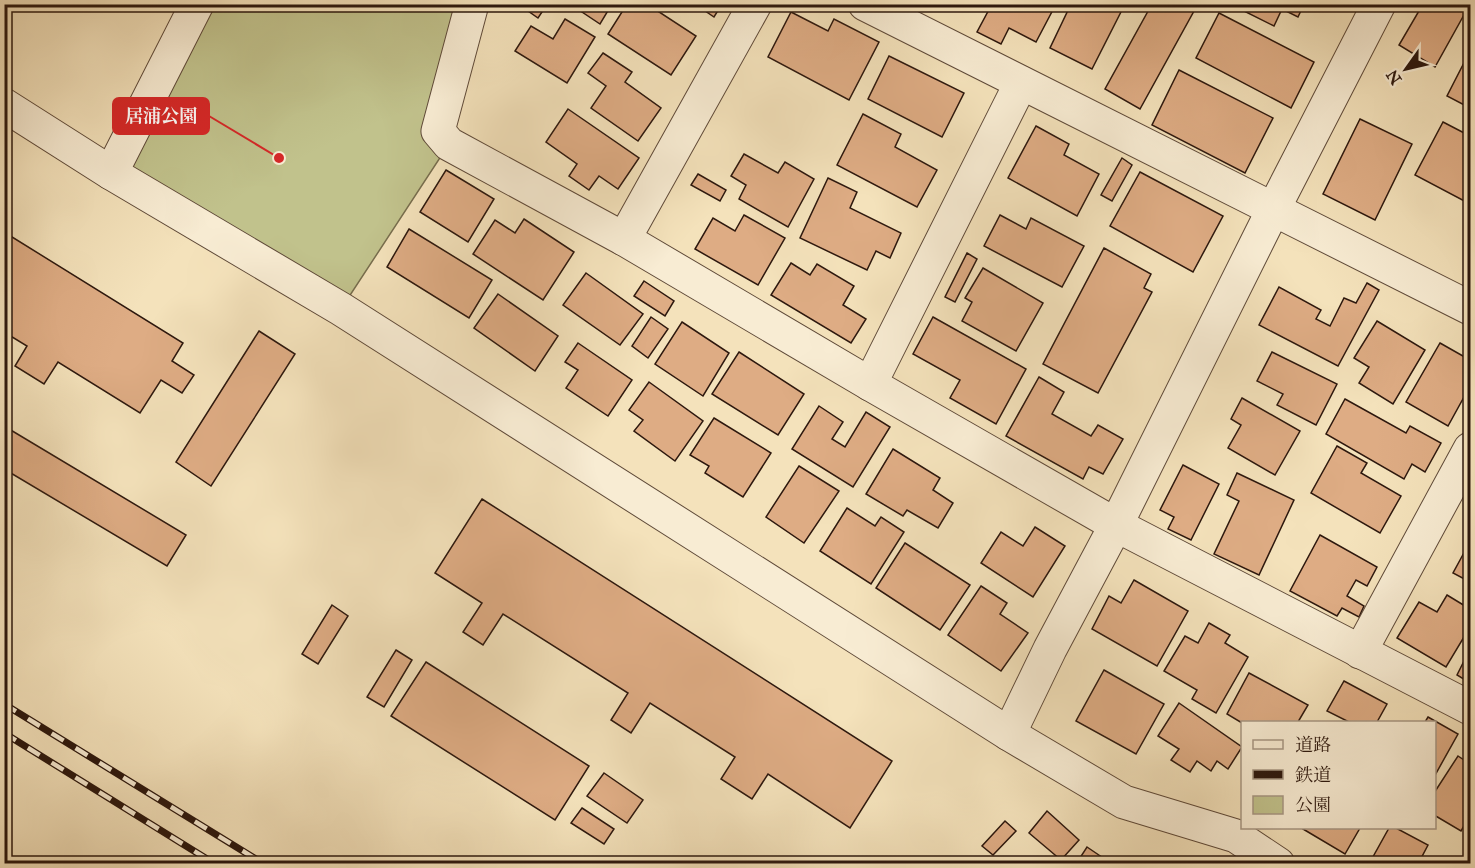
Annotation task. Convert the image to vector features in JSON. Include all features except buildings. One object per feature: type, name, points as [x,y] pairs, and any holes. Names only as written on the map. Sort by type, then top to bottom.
[{"type":"street","points":[[111,173],[197,4]]},
{"type":"street","points":[[472,4],[438,131],[449,144],[624,239],[1116,525],[1470,708]]},
{"type":"street","points":[[624,239],[755,4]]},
{"type":"street","points":[[865,4],[1470,308]]},
{"type":"street","points":[[1009,734],[1050,649],[1116,525],[1379,4]]},
{"type":"street","points":[[870,384],[1021,83]]},
{"type":"street","points":[[4,105],[111,173],[351,316],[1009,734],[1124,802],[1236,836],[1278,864]]},
{"type":"street","points":[[1360,652],[1470,449]]},
{"type":"green space","points":[[198,5],[472,5],[449,144],[341,309],[111,173]]},
{"type":"railway","points":[[4,704],[264,864]]},
{"type":"railway","points":[[4,733],[215,864]]},
{"type":"place","name":"居浦公園","points":[[279,158]]}]
